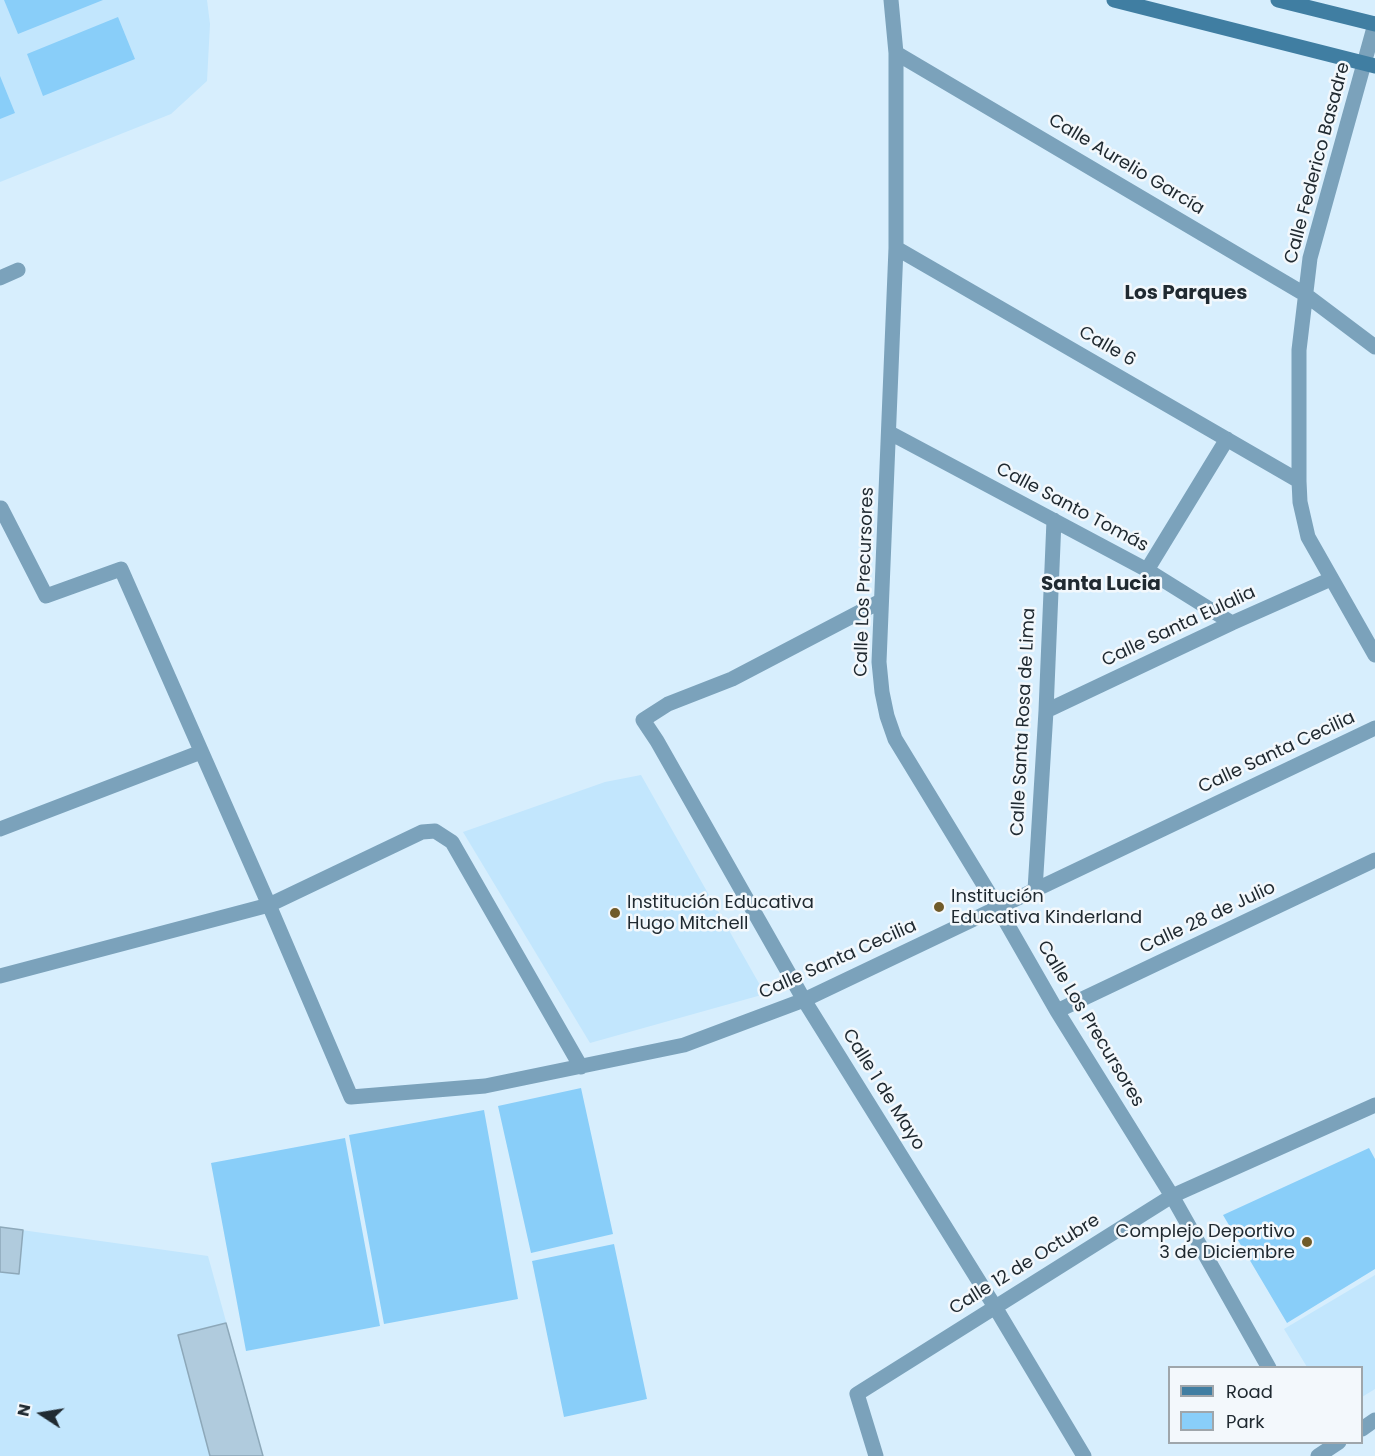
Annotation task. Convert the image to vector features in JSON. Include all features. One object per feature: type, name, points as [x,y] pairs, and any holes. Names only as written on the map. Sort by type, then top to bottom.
[{"type":"street","points":[[891,0],[896,53]]},
{"type":"street","points":[[1114,0],[1370,65]]},
{"type":"street","points":[[1278,0],[1375,24]]},
{"type":"street","name":"Calle Federico Basadre","points":[[1375,24],[1370,65],[1310,258],[1299,350],[1300,502],[1308,537],[1375,655]]},
{"type":"street","name":"Calle Los Precursores","points":[[896,53],[896,248],[879,662],[882,692],[895,739],[998,908],[1057,1011],[1172,1196],[1268,1366]]},
{"type":"street","name":"Calle Aurelio García","points":[[896,53],[1306,295],[1375,347]]},
{"type":"street","name":"Calle 6","points":[[896,248],[1299,481]]},
{"type":"street","points":[[0,278],[18,270]]},
{"type":"street","name":"Calle Santo Tomás","points":[[890,433],[1147,570],[1232,623]]},
{"type":"street","points":[[1147,570],[1227,439]]},
{"type":"street","points":[[0,507],[46,596],[122,569],[269,905]]},
{"type":"street","name":"Calle Santa Rosa de Lima","points":[[1035,890],[1046,711],[1054,520]]},
{"type":"street","name":"Calle Santa Eulalia","points":[[1046,711],[1330,579]]},
{"type":"street","name":"Calle 1 de Mayo","points":[[881,601],[732,679],[668,704],[643,720],[804,1000],[995,1307],[1084,1456]]},
{"type":"street","name":"Calle Santa Cecilia","points":[[269,905],[351,1097],[485,1086],[684,1045],[804,1000],[1375,728]]},
{"type":"street","points":[[0,829],[201,752]]},
{"type":"street","points":[[0,976],[269,905],[422,832],[435,831],[452,842],[581,1066]]},
{"type":"street","name":"Calle 28 de Julio","points":[[1057,1011],[1375,860]]},
{"type":"street","name":"Calle 12 de Octubre","points":[[876,1456],[857,1394],[1172,1196],[1375,1105]]},
{"type":"street","points":[[1318,1456],[1337,1444]]},
{"type":"shaded area","points":[[0,0],[207,0],[210,24],[207,81],[171,114],[0,182]]},
{"type":"shaded area","name":"Institución Educativa Hugo Mitchell","points":[[641,775],[765,994],[590,1043],[463,832],[605,782]]},
{"type":"shaded area","points":[[0,1227],[208,1256],[263,1456],[0,1456]]},
{"type":"shaded area","points":[[1375,1275],[1375,1389],[1363,1396],[1363,1366],[1306,1366],[1284,1329]]},
{"type":"green space","points":[[4,0],[103,0],[18,34]]},
{"type":"green space","points":[[118,17],[135,59],[43,96],[27,54]]},
{"type":"green space","points":[[0,76],[15,113],[0,119]]},
{"type":"green space","points":[[581,1088],[613,1234],[531,1253],[498,1106]]},
{"type":"green space","points":[[484,1110],[518,1299],[384,1324],[349,1135]]},
{"type":"green space","points":[[345,1138],[380,1326],[246,1351],[211,1163]]},
{"type":"green space","name":"Complejo Deportivo 3 de Diciembre","points":[[1369,1148],[1375,1159],[1375,1269],[1287,1323],[1223,1215]]},
{"type":"green space","points":[[614,1244],[647,1399],[564,1417],[532,1261]]},
{"type":"building","points":[[0,1227],[23,1230],[19,1274],[0,1272]]},
{"type":"building","points":[[226,1323],[263,1456],[210,1456],[178,1335]]},
{"type":"place","name":"Institución Educativa Kinderland","points":[[939,907]]},
{"type":"place","name":"Institución Educativa Hugo Mitchell","points":[[615,913]]},
{"type":"place","name":"Complejo Deportivo 3 de Diciembre","points":[[1307,1242]]},
{"type":"district","name":"Los Parques","points":[[1186,294]]},
{"type":"district","name":"Santa Lucia","points":[[1101,585]]}]
